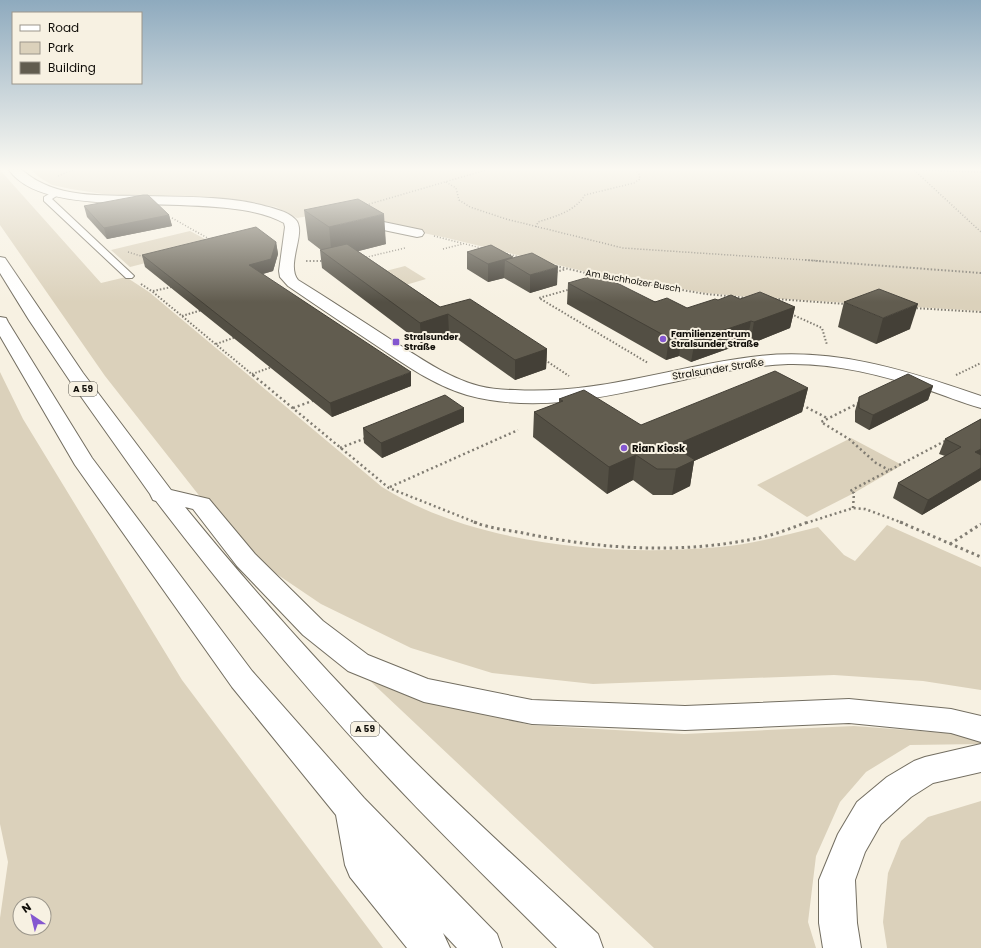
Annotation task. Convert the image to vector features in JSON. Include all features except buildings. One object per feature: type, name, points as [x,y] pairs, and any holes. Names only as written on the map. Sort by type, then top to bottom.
[{"type":"main road","points":[[277,214],[291,227],[305,218]]},
{"type":"main road","points":[[343,218],[418,233]]},
{"type":"main road","name":"Stralsunder Straße","points":[[291,227],[286,271],[288,277],[294,283],[435,376],[453,384],[498,396],[561,396],[593,392],[735,365],[786,359],[832,360],[860,364],[981,402]]},
{"type":"main road","name":"A 59","points":[[0,261],[83,388],[161,495],[228,577],[303,662],[405,773],[584,948]]},
{"type":"main road","points":[[0,322],[83,460],[242,679],[352,809],[483,948]]},
{"type":"main road","points":[[161,495],[201,504],[246,560],[313,628],[358,663],[424,690],[532,712],[686,718],[849,711],[951,721],[981,729]]},
{"type":"main road","points":[[842,948],[838,923],[837,880],[850,845],[869,813],[899,787],[925,771],[981,758]]},
{"type":"main road","points":[[352,809],[363,865],[431,948]]},
{"type":"lane","points":[[63,214],[129,276]]},
{"type":"path","points":[[171,214],[170,217],[214,242]]},
{"type":"path","points":[[492,214],[536,227],[623,248],[981,273]]},
{"type":"path","points":[[536,227],[538,222],[561,214]]},
{"type":"path","points":[[962,214],[981,232]]},
{"type":"path","points":[[418,233],[491,250]]},
{"type":"path","points":[[437,240],[444,238]]},
{"type":"path","points":[[443,249],[464,244]]},
{"type":"path","points":[[365,264],[359,259],[408,248]]},
{"type":"path","points":[[498,252],[526,259]]},
{"type":"path","points":[[287,262],[327,260]]},
{"type":"path","name":"Am Buchholzer Busch","points":[[550,264],[596,275],[706,294],[749,298]]},
{"type":"path","points":[[554,273],[567,269]]},
{"type":"path","points":[[591,280],[596,275]]},
{"type":"path","points":[[129,276],[153,292],[389,488],[479,524],[568,542],[613,546],[672,547],[719,544],[755,539],[853,508],[875,512],[981,557]]},
{"type":"path","points":[[153,292],[176,285]]},
{"type":"path","points":[[572,288],[539,298],[671,376]]},
{"type":"path","points":[[772,299],[848,304]]},
{"type":"path","points":[[909,308],[981,312]]},
{"type":"path","points":[[182,316],[204,310]]},
{"type":"path","points":[[786,312],[822,328],[832,360]]},
{"type":"path","points":[[215,344],[238,336]]},
{"type":"path","points":[[542,358],[593,392]]},
{"type":"path","points":[[252,374],[274,367]]},
{"type":"path","points":[[293,409],[322,398]]},
{"type":"path","points":[[862,402],[821,422],[849,439],[876,464],[889,470]]},
{"type":"path","points":[[799,403],[827,418]]},
{"type":"path","points":[[389,488],[518,430]]},
{"type":"path","points":[[340,448],[369,436]]},
{"type":"path","points":[[853,508],[854,493],[850,491],[947,440]]},
{"type":"path","points":[[950,544],[981,524]]},
{"type":"green space","points":[[0,214],[40,214],[101,283],[126,277],[149,292],[382,487],[419,507],[459,522],[501,534],[545,542],[590,548],[635,550],[679,550],[732,546],[818,527],[844,555],[855,561],[887,525],[981,567],[981,690],[923,681],[834,675],[593,684],[492,673],[411,648],[321,604],[253,558],[205,503],[105,376],[0,225]]},
{"type":"green space","points":[[290,214],[320,214],[297,218]]},
{"type":"green space","points":[[323,214],[981,214],[981,311],[706,293],[599,275],[447,238],[367,221]]},
{"type":"green space","points":[[190,231],[216,245],[130,267],[111,250]]},
{"type":"green space","points":[[405,266],[426,279],[402,286],[382,272]]},
{"type":"green space","points":[[0,372],[23,419],[182,680],[383,948],[0,948],[0,918],[8,862],[0,824]]},
{"type":"green space","points":[[851,438],[902,465],[854,493],[807,517],[757,485]]},
{"type":"green space","points":[[367,678],[420,699],[530,725],[684,734],[854,726],[947,733],[981,739],[981,744],[910,745],[866,772],[840,802],[816,856],[808,922],[816,948],[654,948]]},
{"type":"green space","points":[[981,801],[981,948],[887,948],[883,922],[888,873],[901,841],[928,817]]},
{"type":"place","name":"Familienzentrum Stralsunder Straße","points":[[663,339]]},
{"type":"place","name":"Stralsunder Straße","points":[[396,342]]},
{"type":"place","name":"Rian Kiosk","points":[[624,448]]}]
